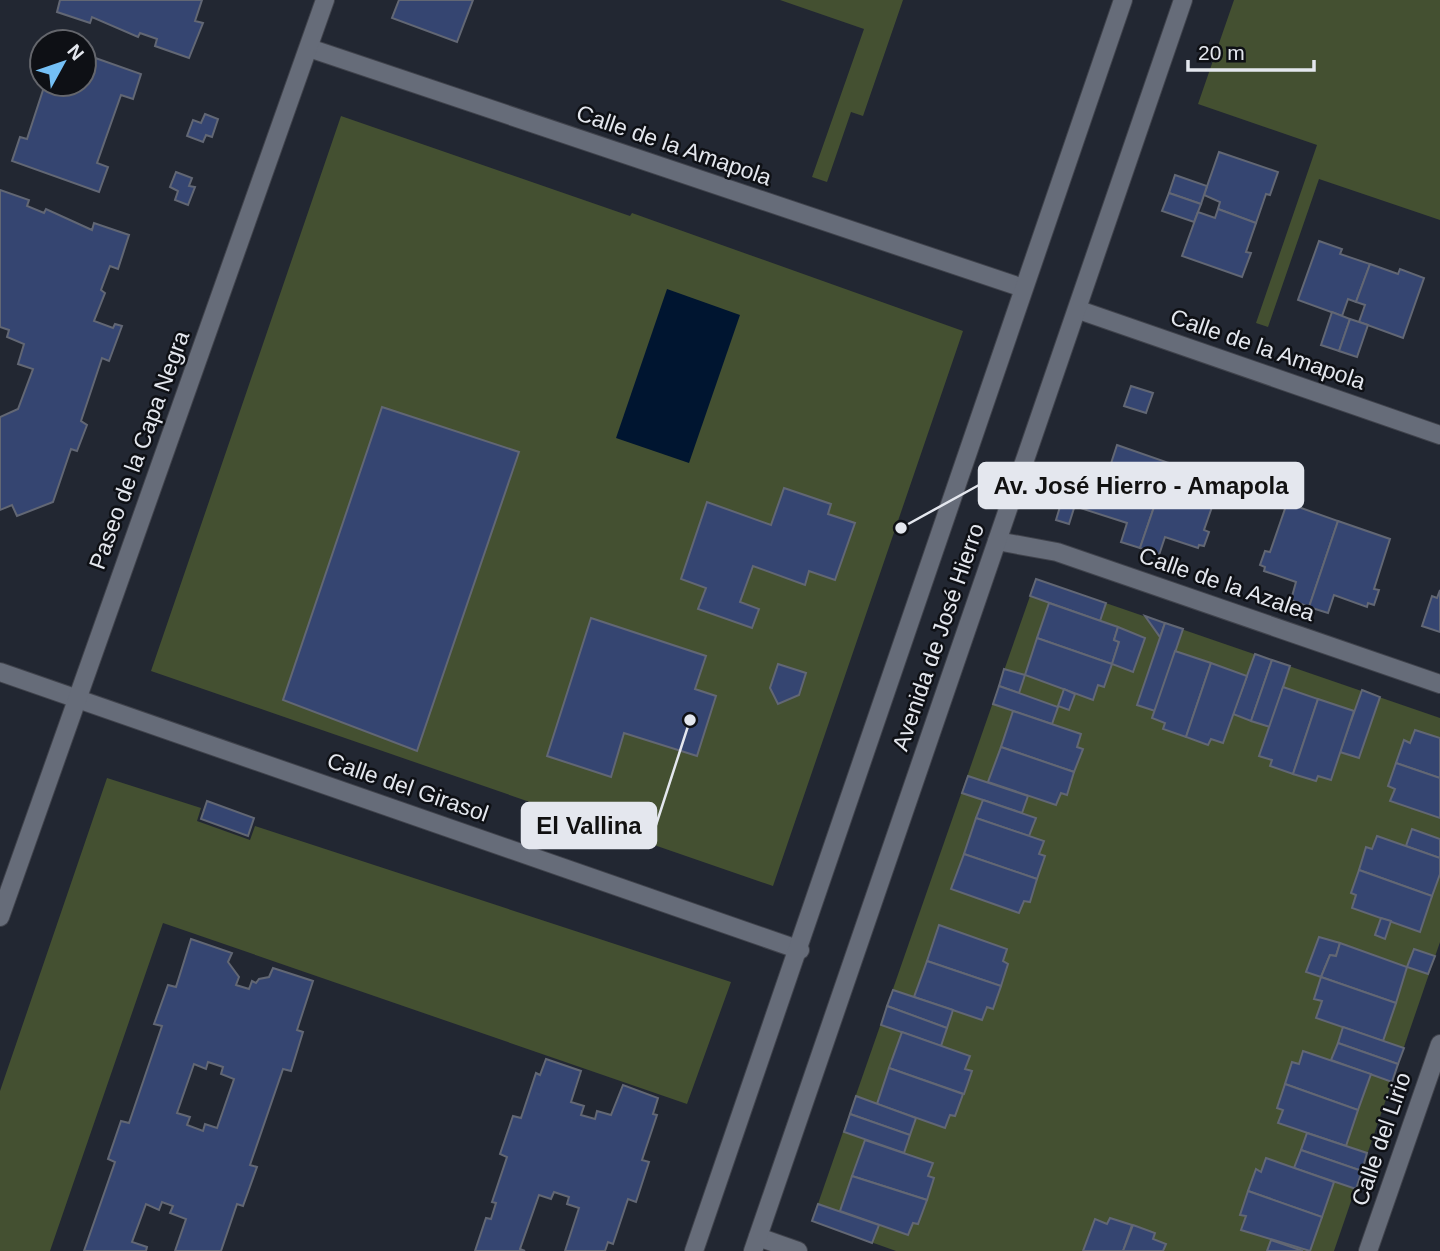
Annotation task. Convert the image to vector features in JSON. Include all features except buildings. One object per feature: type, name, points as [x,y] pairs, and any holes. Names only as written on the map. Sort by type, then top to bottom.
[{"type":"street","name":"Paseo de la Capa Negra","points":[[0,917],[325,0]]},
{"type":"street","name":"Avenida de José Hierro","points":[[694,1251],[800,950],[1123,0]]},
{"type":"street","name":"Avenida de José Hierro","points":[[756,1244],[996,541],[1079,310],[1183,0]]},
{"type":"street","name":"Calle de la Amapola","points":[[309,48],[1023,288]]},
{"type":"street","name":"Calle de la Amapola","points":[[1079,310],[1440,435]]},
{"type":"street","name":"Calle de la Azalea","points":[[996,541],[1057,552],[1440,684]]},
{"type":"street","name":"Calle del Girasol","points":[[0,672],[800,950]]},
{"type":"street","name":"Calle del Lirio","points":[[1368,1251],[1440,1044]]},
{"type":"street","points":[[756,1244],[798,1251]]},
{"type":"green space","points":[[780,0],[903,0],[863,116],[851,112],[827,182],[812,177],[864,29]]},
{"type":"green space","points":[[1234,0],[1440,0],[1440,220],[1319,179],[1268,327],[1256,323],[1317,145],[1198,104]]},
{"type":"green space","points":[[341,116],[630,216],[632,213],[963,331],[773,886],[151,671]]},
{"type":"green space","points":[[1036,579],[1440,718],[1440,942],[1334,1251],[896,1251],[812,1221]]},
{"type":"green space","points":[[107,778],[201,808],[197,821],[250,840],[255,826],[731,982],[687,1104],[163,923],[50,1251],[0,1251],[0,1091]]},
{"type":"water","points":[[667,289],[740,315],[689,463],[616,438]]},
{"type":"place","name":"Av. José Hierro - Amapola","points":[[901,528]]},
{"type":"place","name":"El Vallina","points":[[690,720]]}]
